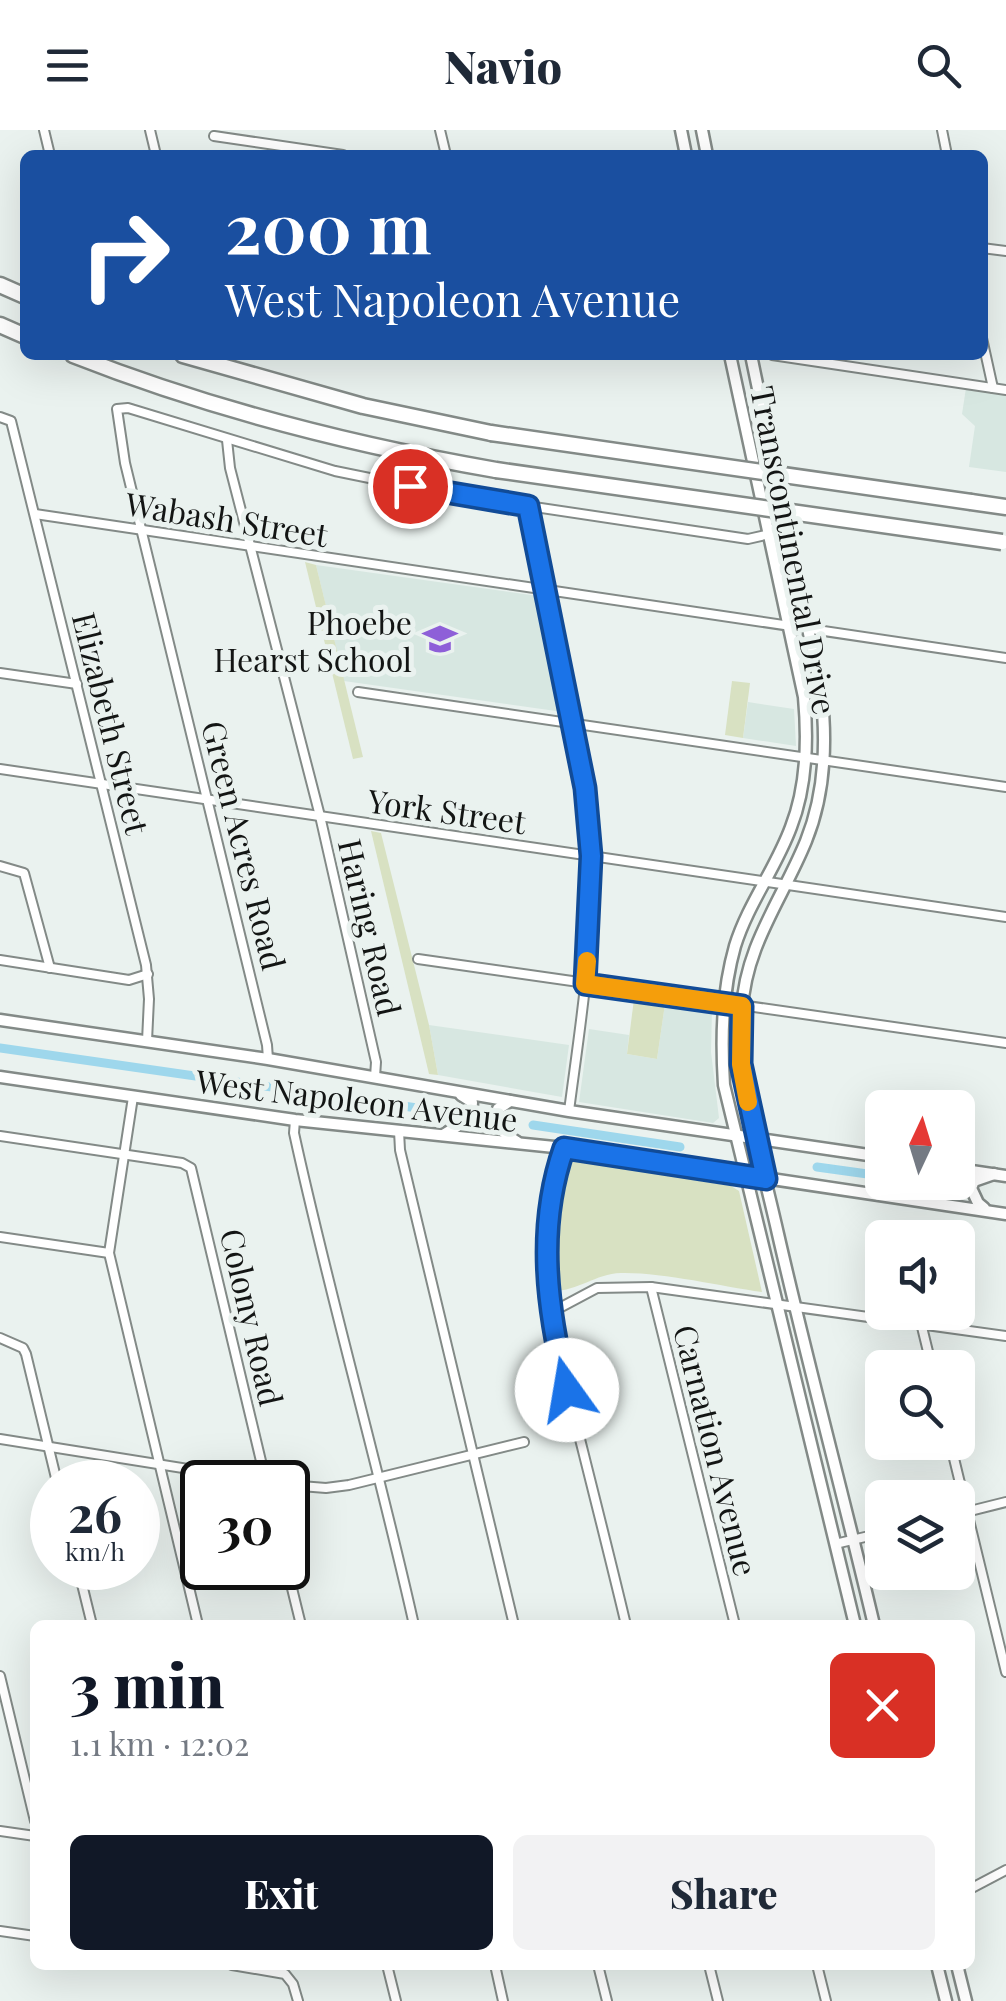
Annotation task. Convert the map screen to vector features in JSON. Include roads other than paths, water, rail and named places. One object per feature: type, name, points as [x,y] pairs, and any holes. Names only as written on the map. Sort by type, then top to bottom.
[{"type":"highway","points":[[87,360],[296,428],[496,470],[1004,543]]},
{"type":"highway","points":[[201,360],[304,391],[490,433],[1006,506]]},
{"type":"street","points":[[214,136],[309,150]]},
{"type":"street","name":"Transcontinental Drive","points":[[731,360],[804,697],[806,758],[791,828],[735,948],[724,1004],[724,1077],[854,1620]]},
{"type":"street","name":"Transcontinental Drive","points":[[751,360],[821,691],[824,761],[811,827],[760,934],[742,1006],[741,1064],[795,1306],[873,1620]]},
{"type":"street","points":[[805,360],[1006,390]]},
{"type":"street","points":[[987,360],[993,388]]},
{"type":"street","name":"Green Acres Road","points":[[228,440],[128,408],[117,409],[125,463],[268,1045],[268,1059]]},
{"type":"street","name":"Elizabeth Street","points":[[0,416],[10,420],[148,974],[147,1041]]},
{"type":"street","points":[[228,440],[335,470],[448,494],[748,538],[786,530]]},
{"type":"street","name":"Haring Road","points":[[228,440],[230,468],[320,816],[376,1062],[375,1077]]},
{"type":"street","points":[[528,506],[574,724],[591,856],[585,984],[569,1111]]},
{"type":"street","name":"Wabash Street","points":[[34,514],[1006,658]]},
{"type":"street","points":[[0,673],[76,684]]},
{"type":"street","points":[[358,692],[1006,787]]},
{"type":"street","name":"York Street","points":[[0,770],[1006,917]]},
{"type":"street","points":[[0,866],[24,873],[50,968]]},
{"type":"street","points":[[418,959],[1006,1043]]},
{"type":"street","points":[[0,960],[130,980],[148,974]]},
{"type":"street","name":"West Napoleon Avenue","points":[[0,1020],[865,1155]]},
{"type":"street","name":"West Napoleon Avenue","points":[[0,1077],[296,1120],[564,1148],[865,1193]]},
{"type":"street","points":[[442,1136],[466,1124],[474,1112],[472,1102],[455,1091]]},
{"type":"street","points":[[134,1096],[108,1254],[157,1460]]},
{"type":"street","points":[[511,1101],[498,1109],[495,1121],[519,1143]]},
{"type":"street","points":[[296,1120],[294,1133],[311,1211],[381,1477],[413,1620]]},
{"type":"street","points":[[399,1132],[400,1150],[513,1620]]},
{"type":"street","points":[[0,1136],[124,1154]]},
{"type":"street","points":[[564,1148],[547,1229],[550,1313],[625,1620]]},
{"type":"street","name":"Colony Road","points":[[124,1154],[188,1165],[193,1173],[263,1460]]},
{"type":"street","points":[[975,1171],[1000,1175]]},
{"type":"street","points":[[989,1211],[978,1203],[971,1188],[974,1181],[1000,1175]]},
{"type":"street","name":"West Napoleon Avenue","points":[[915,1200],[1006,1214]]},
{"type":"street","points":[[0,1237],[108,1254]]},
{"type":"street","points":[[550,1313],[597,1288],[651,1287],[865,1315]]},
{"type":"street","name":"Carnation Avenue","points":[[651,1287],[734,1620]]},
{"type":"street","points":[[967,1330],[1006,1336]]},
{"type":"street","points":[[0,1338],[24,1349],[52,1460]]},
{"type":"street","points":[[0,1439],[139,1460]]},
{"type":"street","points":[[310,1487],[326,1488],[381,1477],[524,1442]]},
{"type":"street","points":[[160,1471],[197,1620]]},
{"type":"street","points":[[975,1510],[1006,1502]]},
{"type":"street","points":[[835,1544],[865,1537]]},
{"type":"street","points":[[975,1560],[1006,1672]]},
{"type":"street","points":[[83,1590],[91,1620]]},
{"type":"street","points":[[292,1590],[300,1620]]},
{"type":"street","points":[[0,1676],[30,1801]]},
{"type":"street","points":[[0,1831],[30,1835]]},
{"type":"street","points":[[975,1886],[1006,1870]]},
{"type":"street","points":[[0,1931],[30,1935]]},
{"type":"street","points":[[264,1970],[284,1973],[293,1984],[298,2001]]},
{"type":"street","points":[[388,1970],[396,2001]]},
{"type":"street","points":[[497,1970],[503,2001]]},
{"type":"street","points":[[599,1970],[607,2001]]},
{"type":"street","points":[[710,1970],[718,2001]]},
{"type":"street","points":[[818,1970],[826,2001]]},
{"type":"street","points":[[938,1970],[946,2001]]},
{"type":"street","points":[[958,1970],[966,2001]]},
{"type":"waterway","points":[[0,1048],[438,1111]]},
{"type":"waterway","points":[[533,1125],[680,1147]]},
{"type":"waterway","points":[[817,1167],[865,1174]]},
{"type":"place","name":"Phoebe Hearst School","points":[[440,639]]}]
